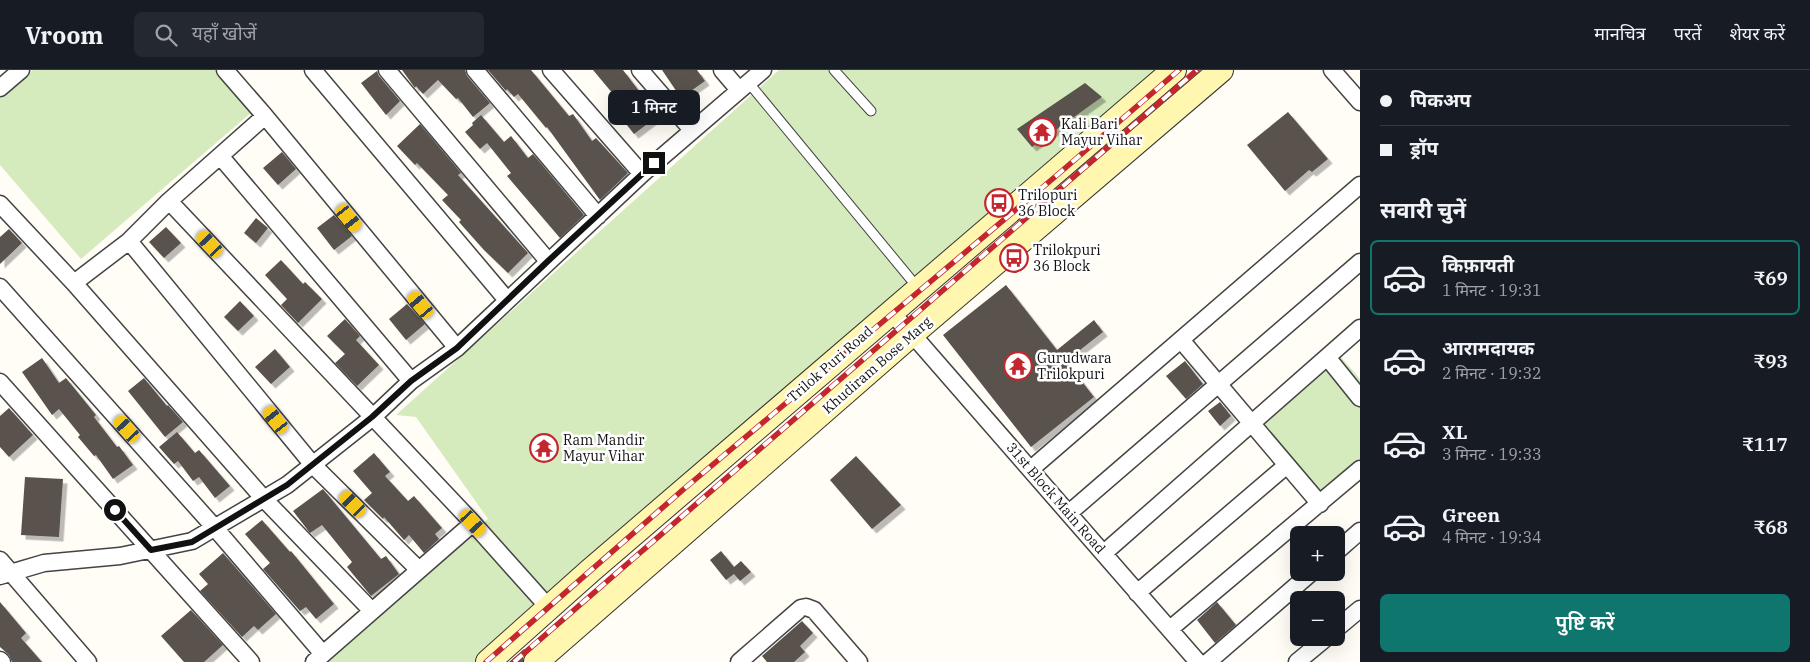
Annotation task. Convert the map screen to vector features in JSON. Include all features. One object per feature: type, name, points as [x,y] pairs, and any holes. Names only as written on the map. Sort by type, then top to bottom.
[{"type":"street","points":[[0,88],[22,70]]},
{"type":"street","points":[[225,70],[266,116],[457,348]]},
{"type":"street","points":[[313,70],[507,300]]},
{"type":"street","points":[[387,70],[548,261]]},
{"type":"street","points":[[475,70],[598,216]]},
{"type":"street","points":[[551,70],[642,174]]},
{"type":"street","points":[[640,70],[692,130]]},
{"type":"street","points":[[722,70],[744,86]]},
{"type":"street","points":[[6,575],[44,563],[120,556],[192,542],[287,485],[372,417],[411,381],[457,348],[642,174],[763,70]]},
{"type":"street","name":"Trilok Puri Road","points":[[488,662],[890,312],[1174,70]]},
{"type":"street","name":"Khudiram Bose Marg","points":[[536,662],[912,334],[1221,70]]},
{"type":"street","points":[[1332,70],[1360,102]]},
{"type":"street","points":[[74,283],[129,241],[170,201],[266,116]]},
{"type":"street","points":[[221,157],[411,381]]},
{"type":"street","points":[[1031,469],[1360,185]]},
{"type":"street","points":[[170,201],[473,523],[549,608]]},
{"type":"street","points":[[0,204],[74,283],[264,499],[372,611]]},
{"type":"street","points":[[129,241],[313,465],[418,570]]},
{"type":"street","points":[[1069,513],[1360,262]]},
{"type":"street","points":[[0,287],[215,528],[318,658],[473,523]]},
{"type":"street","name":"31st Block Main Road","points":[[890,312],[912,334],[1031,469],[1198,662]]},
{"type":"street","points":[[1104,553],[1360,328]]},
{"type":"street","points":[[1181,340],[1320,504]]},
{"type":"street","points":[[1327,357],[1360,398]]},
{"type":"street","points":[[0,382],[251,662]]},
{"type":"street","points":[[1137,593],[1287,466]]},
{"type":"street","points":[[1170,629],[1360,469]]},
{"type":"street","points":[[1345,544],[1360,531]]},
{"type":"street","points":[[0,560],[6,575],[88,662]]},
{"type":"street","points":[[1208,662],[1302,581]]},
{"type":"street","points":[[739,662],[800,608],[806,606],[814,610],[859,662]]},
{"type":"street","points":[[1345,622],[1360,609]]},
{"type":"street","points":[[1297,662],[1316,646]]},
{"type":"lane","points":[[834,70],[871,110]]},
{"type":"lane","points":[[744,86],[918,288]]},
{"type":"green space","points":[[33,70],[229,70],[260,105],[81,259],[0,165],[0,98]]},
{"type":"green space","points":[[779,70],[833,70],[837,74],[842,70],[1168,70],[477,662],[325,662],[488,519],[416,417],[396,415]]},
{"type":"green space","points":[[1340,356],[1360,379],[1360,464],[1320,498],[1259,426]]},
{"type":"building","points":[[402,70],[465,70],[467,76],[490,103],[473,117],[458,98],[456,99],[438,80],[423,94],[416,86],[415,88]]},
{"type":"building","points":[[488,70],[531,70],[569,116],[573,114],[592,141],[596,138],[628,173],[600,200],[547,127],[518,94],[514,97],[507,89],[506,91]]},
{"type":"building","points":[[593,70],[623,70],[658,116],[634,134],[612,106],[619,101]]},
{"type":"building","points":[[662,70],[697,70],[705,81],[681,98]]},
{"type":"building","points":[[377,71],[400,101],[386,115],[361,83]]},
{"type":"building","points":[[1085,83],[1102,97],[1032,147],[1017,129]]},
{"type":"building","points":[[1288,112],[1328,159],[1312,172],[1309,170],[1285,191],[1247,145]]},
{"type":"building","points":[[481,115],[504,142],[511,136],[528,158],[533,154],[584,215],[560,238],[507,176],[511,173],[487,143],[480,149],[465,132]]},
{"type":"building","points":[[420,124],[461,173],[458,175],[528,253],[508,273],[484,250],[459,222],[461,220],[442,200],[448,195],[417,163],[415,165],[397,146]]},
{"type":"building","points":[[282,152],[296,169],[278,185],[263,168]]},
{"type":"building","points":[[334,215],[352,236],[334,250],[317,228]]},
{"type":"building","points":[[256,218],[268,228],[256,243],[244,233]]},
{"type":"building","points":[[166,227],[181,243],[164,258],[149,242]]},
{"type":"building","points":[[9,229],[22,243],[0,264],[0,237]]},
{"type":"building","points":[[281,260],[303,284],[305,282],[322,299],[298,323],[281,305],[287,299],[265,275]]},
{"type":"building","name":"Gurudwara Trilokpuri","points":[[1006,285],[1057,350],[1094,320],[1103,332],[1066,361],[1094,397],[1031,447],[943,335]]},
{"type":"building","points":[[240,301],[254,316],[238,331],[224,317]]},
{"type":"building","points":[[407,304],[425,324],[406,340],[389,319]]},
{"type":"building","points":[[345,319],[360,336],[356,340],[379,365],[357,386],[335,363],[345,354],[327,336]]},
{"type":"building","points":[[275,349],[290,367],[271,384],[255,367]]},
{"type":"building","points":[[42,358],[59,383],[66,378],[96,415],[94,417],[117,447],[119,446],[133,465],[113,479],[96,455],[94,456],[78,437],[80,435],[59,409],[52,415],[22,372]]},
{"type":"building","points":[[1185,361],[1203,384],[1186,399],[1166,376]]},
{"type":"building","points":[[144,378],[183,422],[165,437],[128,391]]},
{"type":"building","points":[[1220,402],[1231,416],[1220,426],[1208,411]]},
{"type":"building","points":[[9,408],[33,435],[9,457],[0,447],[0,416]]},
{"type":"building","points":[[177,432],[195,453],[199,450],[230,486],[215,498],[199,477],[193,481],[178,461],[174,464],[159,447]]},
{"type":"building","points":[[374,453],[390,472],[385,476],[408,501],[414,496],[442,528],[435,534],[439,539],[424,553],[409,535],[404,540],[384,517],[383,519],[364,500],[372,493],[353,471]]},
{"type":"building","points":[[856,456],[901,505],[872,529],[830,480]]},
{"type":"building","points":[[25,477],[63,479],[59,537],[21,535]]},
{"type":"building","points":[[323,489],[381,559],[386,556],[399,574],[371,596],[347,567],[352,562],[322,525],[310,533],[293,511]]},
{"type":"building","points":[[262,520],[291,551],[334,604],[316,619],[306,607],[300,611],[263,569],[270,563],[245,534]]},
{"type":"building","points":[[721,551],[734,567],[741,561],[751,572],[740,581],[734,574],[726,580],[710,560]]},
{"type":"building","points":[[223,553],[276,614],[258,630],[254,626],[242,637],[200,591],[208,584],[199,574]]},
{"type":"building","points":[[0,602],[26,633],[21,638],[42,662],[12,662],[9,655],[0,647]]},
{"type":"building","points":[[1217,602],[1236,625],[1215,643],[1197,620]]},
{"type":"building","points":[[191,610],[223,645],[204,662],[184,662],[161,636]]},
{"type":"building","points":[[802,621],[813,633],[800,646],[805,652],[794,662],[767,662],[762,656]]},
{"type":"building","points":[[524,649],[527,652],[523,657],[523,662],[509,662]]},
{"type":"railway","points":[[486,662],[685,488],[1179,70]]},
{"type":"railway","points":[[514,662],[1197,70]]},
{"type":"place","name":"Kali Bari Mayur Vihar","points":[[1042,132]]},
{"type":"place","name":"Trilopuri 36 Block","points":[[999,203]]},
{"type":"place","name":"Trilokpuri 36 Block","points":[[1014,258]]},
{"type":"place","name":"Gurudwara Trilokpuri","points":[[1018,366]]},
{"type":"place","name":"Ram Mandir Mayur Vihar","points":[[544,448]]},
{"type":"route","points":[[115,510],[151,550],[192,542],[287,485],[352,434],[411,381],[457,348],[654,163]]}]
